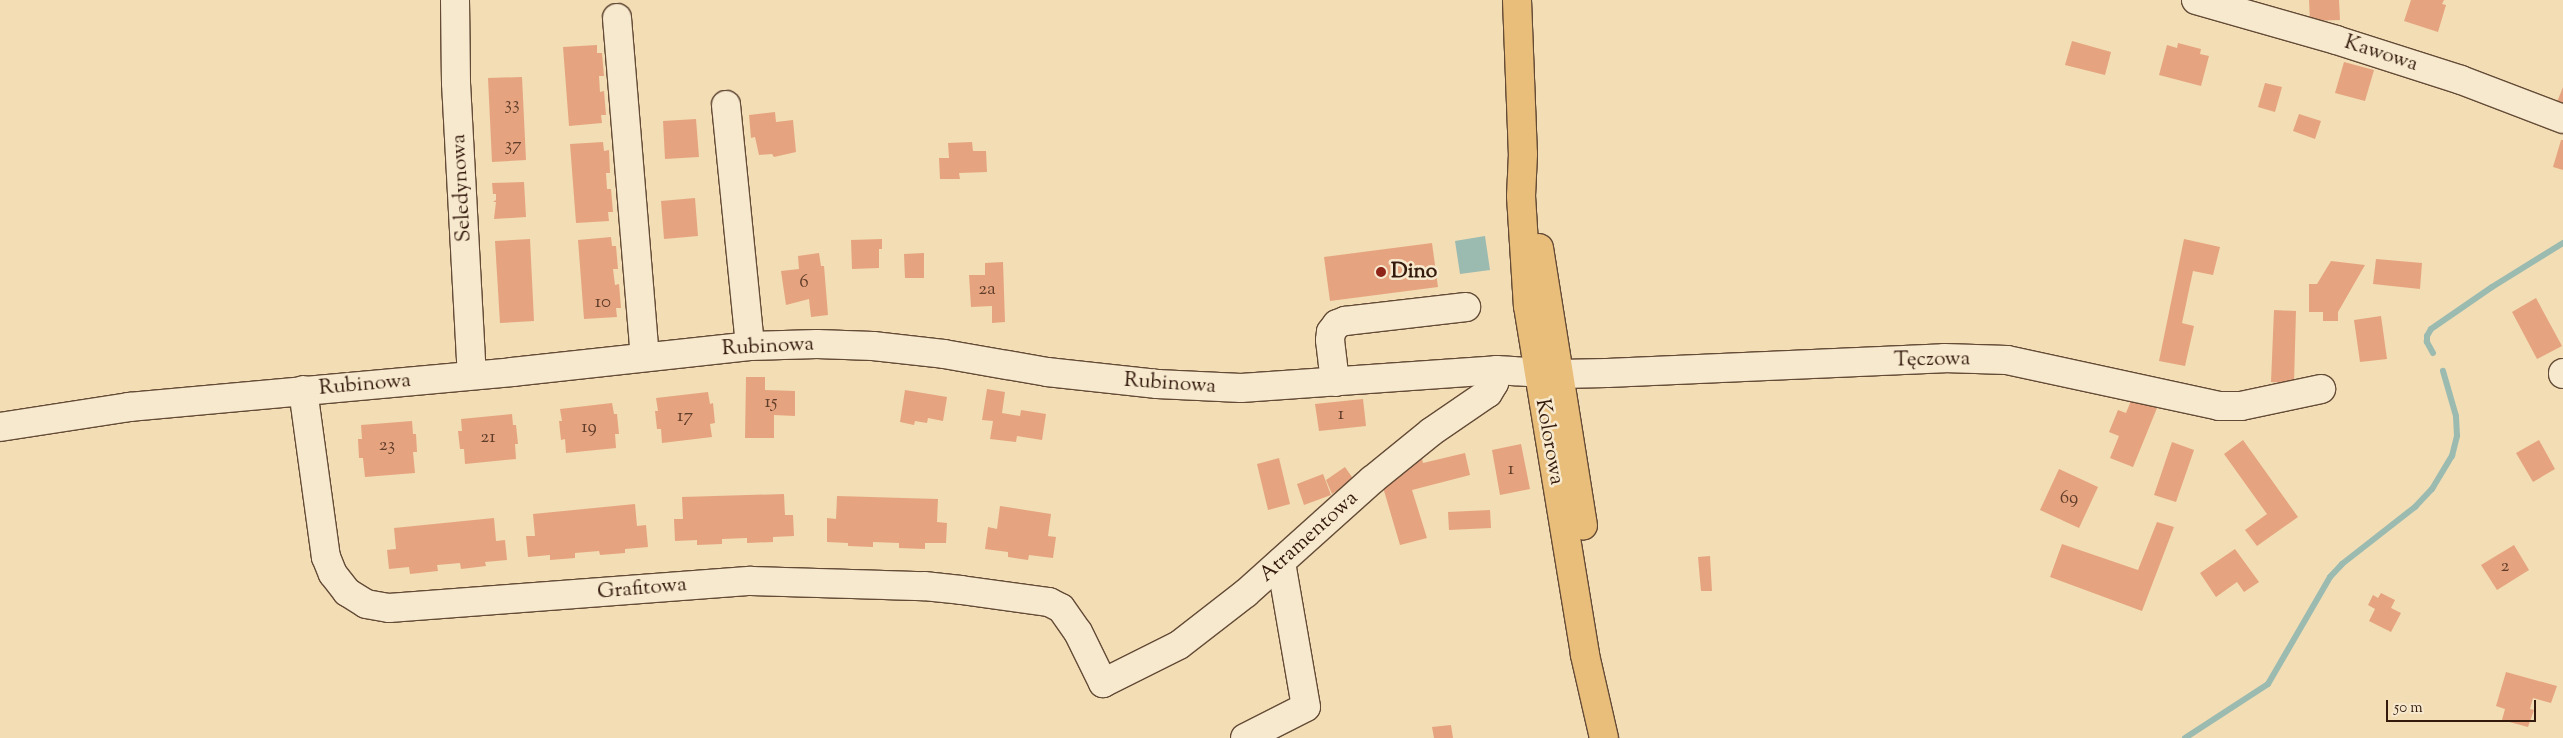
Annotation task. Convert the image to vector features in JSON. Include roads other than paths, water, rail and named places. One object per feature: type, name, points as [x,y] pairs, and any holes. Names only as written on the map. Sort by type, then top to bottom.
[{"type":"main road","name":"Kolorowa","points":[[1517,0],[1523,154],[1521,196],[1525,273],[1548,373],[1585,655],[1603,732]]},
{"type":"street","name":"Seledynowa","points":[[455,0],[456,83],[472,375]]},
{"type":"street","name":"Kawowa","points":[[2196,0],[2336,40],[2461,80],[2563,119]]},
{"type":"street","points":[[617,18],[645,357]]},
{"type":"street","points":[[726,105],[750,346]]},
{"type":"street","points":[[1335,382],[1330,340],[1331,332],[1337,324],[1466,307]]},
{"type":"street","name":"Rubinowa","points":[[0,427],[129,407],[472,375],[750,346],[817,344],[873,346],[944,354],[1047,372],[1157,384],[1242,388],[1496,370],[1548,373]]},
{"type":"street","name":"Tęczowa","points":[[1548,373],[1944,358],[2007,360],[2218,406],[2241,406],[2321,389]]},
{"type":"street","name":"Atramentowa","points":[[1103,684],[1179,645],[1246,593],[1424,438],[1488,393],[1494,383],[1496,370]]},
{"type":"street","name":"Grafitowa","points":[[303,390],[326,556],[333,574],[347,592],[366,604],[389,608],[751,581],[924,586],[1049,602],[1061,608],[1078,632],[1103,684]]},
{"type":"street","points":[[1245,738],[1306,707],[1281,562]]},
{"type":"water","points":[[1485,236],[1490,270],[1460,274],[1455,241]]},
{"type":"waterway","points":[[2433,353],[2427,342],[2427,336],[2431,329],[2492,287],[2563,243]]},
{"type":"waterway","points":[[2185,738],[2268,684],[2330,577],[2342,564],[2415,507],[2432,489],[2452,456],[2457,436],[2456,416],[2443,371]]},
{"type":"place","name":"Dino","points":[[1381,272]]}]
